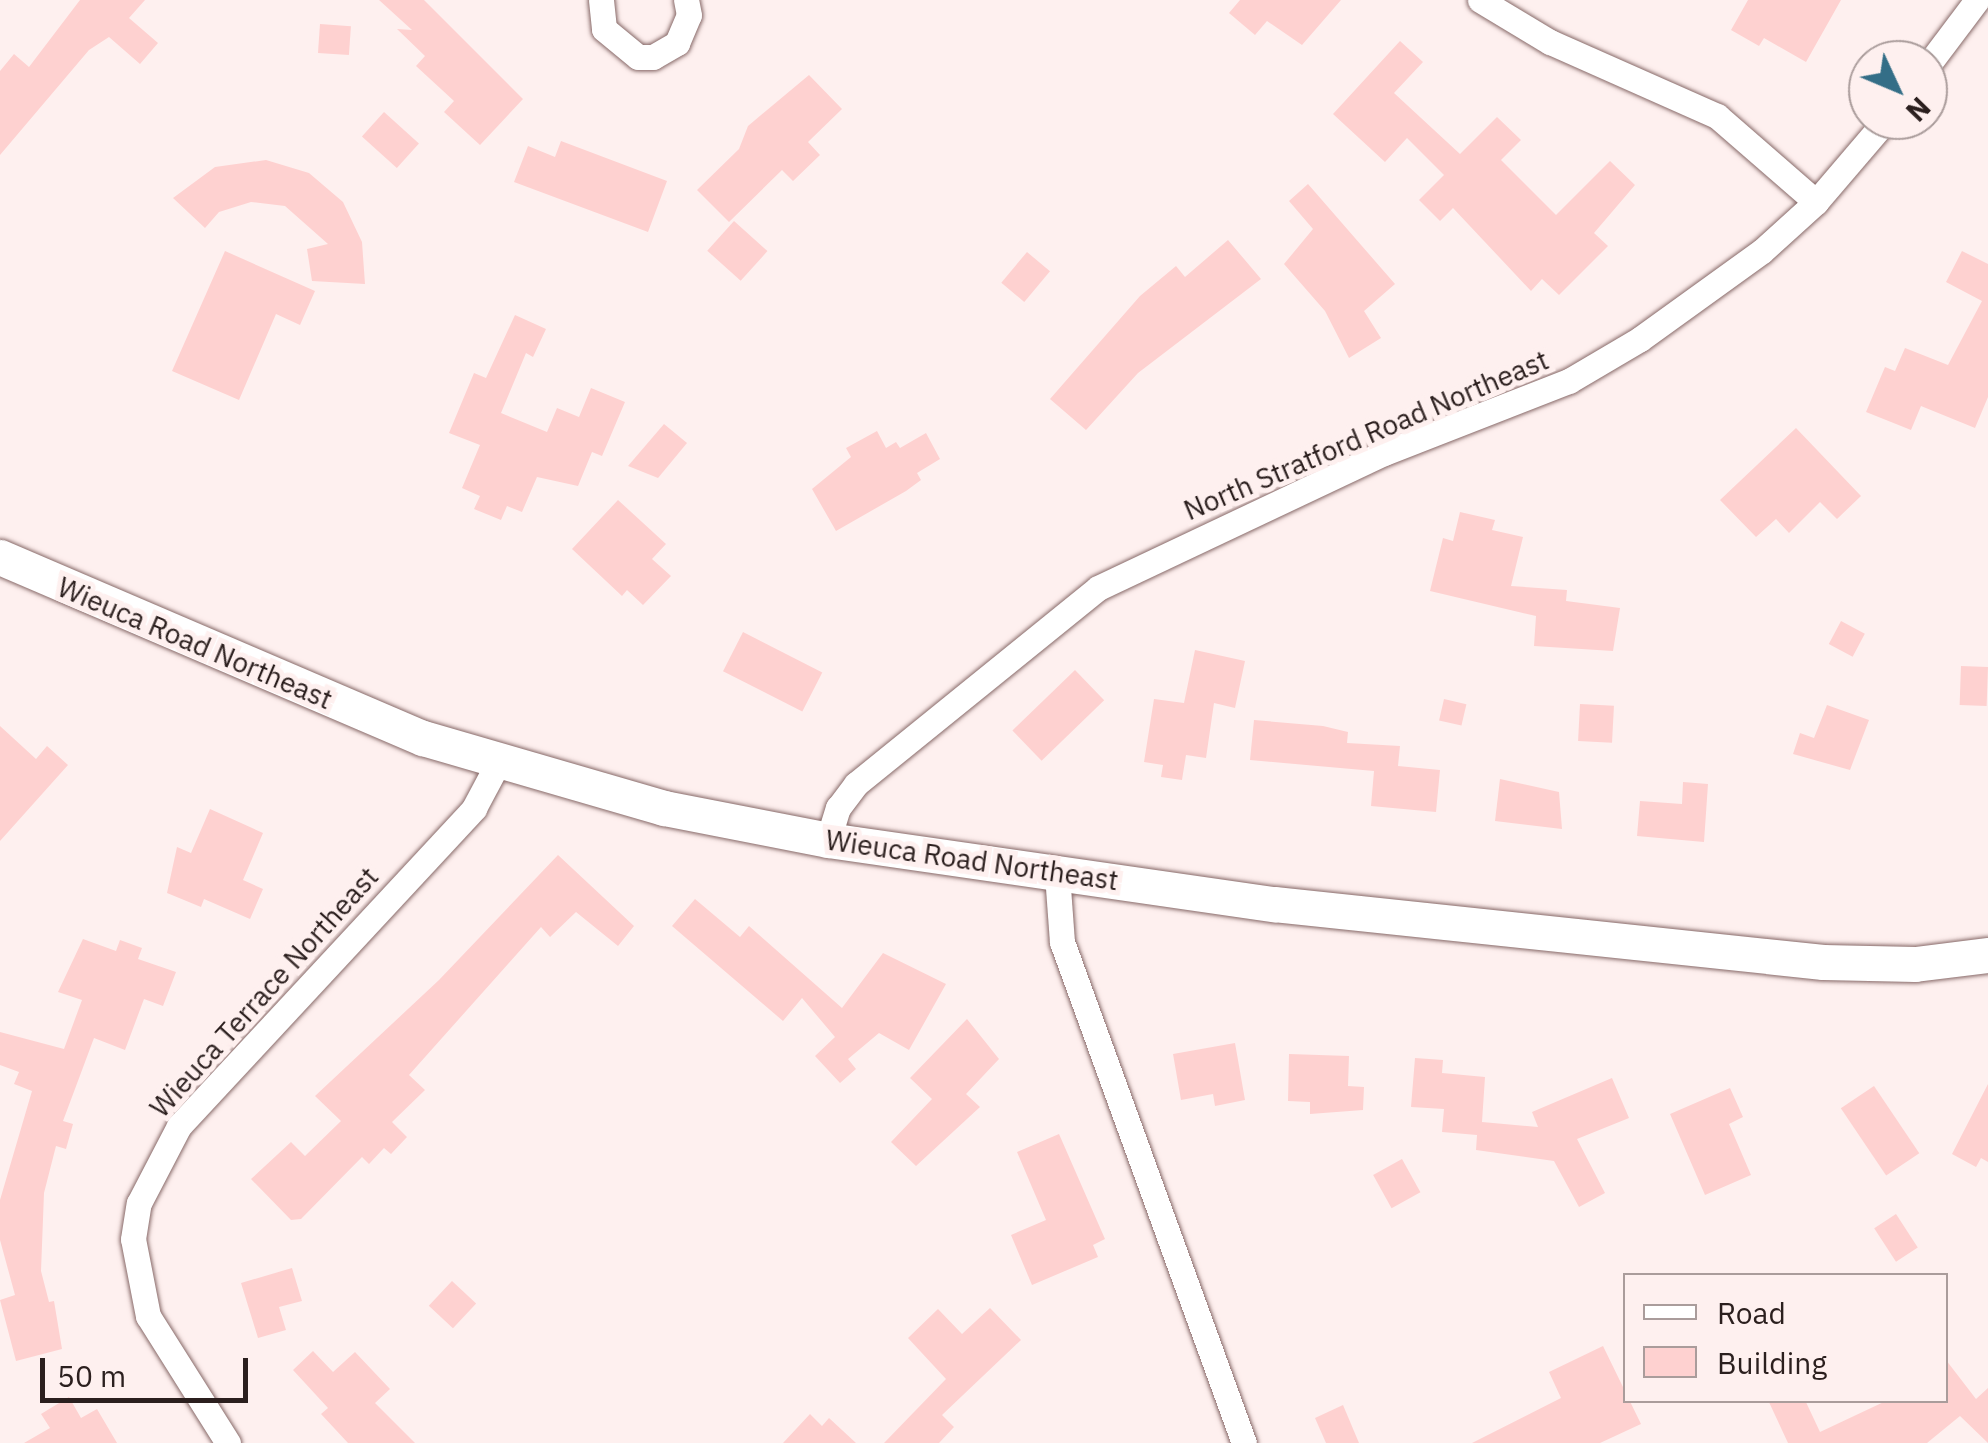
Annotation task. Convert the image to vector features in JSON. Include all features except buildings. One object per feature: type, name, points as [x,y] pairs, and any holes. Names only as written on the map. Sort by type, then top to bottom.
[{"type":"street","points":[[601,0],[604,29],[638,57],[653,57],[677,43],[689,15],[686,0]]},
{"type":"street","points":[[1480,0],[1550,42],[1717,116],[1816,202]]},
{"type":"street","points":[[1947,40],[1977,0]]},
{"type":"street","name":"North Stratford Road Northeast","points":[[828,840],[838,808],[856,784],[1098,588],[1384,453],[1569,381],[1640,340],[1762,251],[1816,202],[1869,140]]},
{"type":"street","name":"Wieuca Road Northeast","points":[[0,557],[292,688],[498,763],[664,808],[828,840],[1274,904],[1823,962],[1914,964],[1988,955]]},
{"type":"street","name":"Wieuca Terrace Northeast","points":[[228,1443],[148,1316],[134,1239],[139,1203],[190,1113],[474,808],[498,763]]},
{"type":"street","points":[[1057,874],[1062,942],[1244,1443]]}]
